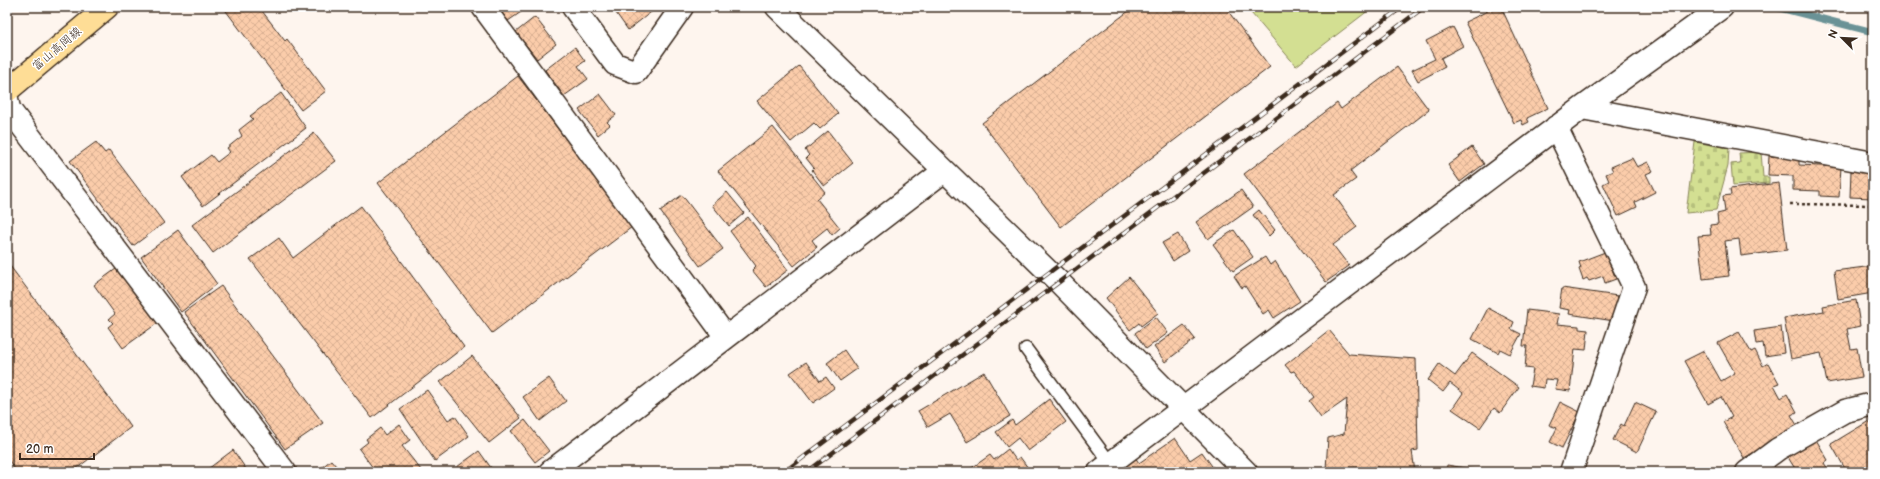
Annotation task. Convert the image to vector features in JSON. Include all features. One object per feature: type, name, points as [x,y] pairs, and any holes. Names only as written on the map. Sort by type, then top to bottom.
[{"type":"main road","name":"富山高岡線","points":[[7,91],[107,7]]},
{"type":"street","points":[[483,7],[726,337]]},
{"type":"street","points":[[573,7],[615,64],[636,72],[682,7]]},
{"type":"street","points":[[777,7],[1058,282],[1246,472]]},
{"type":"street","points":[[1105,468],[1556,127],[1722,7]]},
{"type":"street","points":[[7,99],[9,109],[285,472]]},
{"type":"street","points":[[1582,108],[1873,163]]},
{"type":"street","points":[[1556,127],[1634,287],[1571,472]]},
{"type":"street","points":[[550,472],[944,171]]},
{"type":"street","points":[[1747,472],[1778,449],[1845,411],[1873,404]]},
{"type":"lane","points":[[1026,349],[1105,468]]},
{"type":"path","points":[[1790,204],[1873,205]]},
{"type":"green space","points":[[1246,7],[1373,7],[1296,66]]},
{"type":"green space","points":[[1695,142],[1729,148],[1728,166],[1716,210],[1686,213]]},
{"type":"green space","points":[[1761,152],[1763,177],[1769,177],[1769,183],[1733,186],[1731,164],[1740,163],[1739,153]]},
{"type":"building","points":[[223,7],[259,7],[285,41],[287,39],[326,91],[301,110]]},
{"type":"building","points":[[498,7],[526,7],[527,8],[508,21]]},
{"type":"building","points":[[624,7],[654,7],[655,9],[628,30],[616,13]]},
{"type":"building","points":[[1134,7],[1225,7],[1270,67],[1061,227],[982,123]]},
{"type":"building","points":[[1496,7],[1501,7],[1548,108],[1527,118],[1529,122],[1523,125],[1521,120],[1514,123],[1465,22]]},
{"type":"building","points":[[535,17],[556,44],[537,59],[516,32]]},
{"type":"building","points":[[1453,27],[1463,46],[1441,58],[1445,67],[1418,81],[1412,70],[1435,59],[1426,41]]},
{"type":"building","points":[[575,47],[585,61],[578,66],[588,79],[564,96],[545,70]]},
{"type":"building","points":[[799,66],[838,114],[820,129],[814,123],[791,142],[757,101]]},
{"type":"building","points":[[1397,67],[1429,110],[1350,171],[1356,179],[1334,195],[1357,227],[1333,245],[1349,266],[1326,282],[1244,174],[1337,103],[1341,109]]},
{"type":"building","points":[[518,76],[632,227],[492,333],[378,183]]},
{"type":"building","points":[[281,93],[306,128],[203,206],[182,177],[211,155],[217,162],[230,152],[227,148],[242,136],[239,130],[253,119],[250,116]]},
{"type":"building","points":[[600,94],[616,115],[607,122],[610,125],[598,135],[579,110]]},
{"type":"building","points":[[773,127],[825,192],[817,199],[840,228],[832,235],[827,228],[812,240],[817,247],[794,266],[718,171]]},
{"type":"building","points":[[828,131],[853,163],[824,186],[812,170],[814,168],[806,158],[809,155],[805,150]]},
{"type":"building","points":[[314,133],[336,161],[213,253],[192,225]]},
{"type":"building","points":[[96,142],[105,153],[109,150],[164,223],[133,246],[70,161]]},
{"type":"building","points":[[1472,147],[1484,164],[1460,182],[1448,165]]},
{"type":"building","points":[[1769,156],[1799,158],[1799,165],[1841,167],[1839,197],[1820,196],[1820,191],[1793,190],[1793,176],[1768,175]]},
{"type":"building","points":[[1632,158],[1637,167],[1648,162],[1653,171],[1646,174],[1655,192],[1635,202],[1637,207],[1618,216],[1603,184],[1609,181],[1606,174],[1613,171],[1611,167]]},
{"type":"building","points":[[1851,171],[1873,172],[1872,198],[1850,197]]},
{"type":"building","points":[[1779,183],[1787,250],[1741,256],[1739,239],[1725,241],[1729,276],[1703,279],[1698,236],[1711,235],[1710,225],[1718,224],[1717,214],[1725,212],[1723,196],[1731,195],[1730,189]]},
{"type":"building","points":[[1241,190],[1253,207],[1208,239],[1196,222]]},
{"type":"building","points":[[727,192],[744,213],[729,226],[712,205]]},
{"type":"building","points":[[682,195],[723,249],[700,266],[660,211]]},
{"type":"building","points":[[361,206],[464,347],[372,418],[250,259],[279,238],[293,258]]},
{"type":"building","points":[[1259,210],[1275,230],[1269,236],[1253,215]]},
{"type":"building","points":[[748,217],[788,270],[766,287],[752,270],[756,266],[730,231]]},
{"type":"building","points":[[178,230],[217,284],[181,312],[141,257]]},
{"type":"building","points":[[1234,230],[1253,257],[1233,271],[1213,244]]},
{"type":"building","points":[[1178,234],[1188,251],[1173,261],[1162,243]]},
{"type":"building","points":[[1605,252],[1616,279],[1605,283],[1603,276],[1589,281],[1587,278],[1583,280],[1579,269],[1581,268],[1579,262]]},
{"type":"building","points":[[1265,257],[1270,265],[1275,261],[1300,301],[1274,318],[1269,310],[1263,314],[1245,286],[1242,288],[1234,276]]},
{"type":"building","points":[[7,262],[131,427],[72,472],[17,472],[7,458]]},
{"type":"building","points":[[120,266],[159,322],[123,348],[108,327],[113,323],[109,319],[115,314],[94,285]]},
{"type":"building","points":[[1873,266],[1873,293],[1838,299],[1834,271]]},
{"type":"building","points":[[1129,277],[1158,313],[1141,326],[1139,323],[1130,330],[1106,298]]},
{"type":"building","points":[[221,286],[323,423],[285,449],[184,312]]},
{"type":"building","points":[[1562,288],[1618,296],[1614,321],[1569,314],[1570,310],[1559,308]]},
{"type":"building","points":[[1856,300],[1860,326],[1847,329],[1851,349],[1857,348],[1862,377],[1827,383],[1821,353],[1791,359],[1784,318],[1824,311],[1823,306]]},
{"type":"building","points":[[1488,308],[1514,322],[1511,329],[1521,334],[1510,354],[1500,349],[1498,353],[1472,339]]},
{"type":"building","points":[[1527,310],[1559,314],[1557,324],[1579,326],[1579,329],[1588,330],[1586,350],[1575,349],[1570,391],[1555,389],[1557,380],[1545,379],[1544,388],[1530,386],[1533,369],[1525,368],[1527,346],[1523,346]]},
{"type":"building","points":[[1156,317],[1168,333],[1146,349],[1135,333]]},
{"type":"building","points":[[1184,325],[1195,339],[1165,362],[1154,347]]},
{"type":"building","points":[[1781,327],[1784,353],[1765,356],[1763,343],[1756,344],[1754,331]]},
{"type":"building","points":[[1329,330],[1349,354],[1416,359],[1418,450],[1412,451],[1415,472],[1379,472],[1379,467],[1326,469],[1328,438],[1344,434],[1347,399],[1321,417],[1309,401],[1314,397],[1294,371],[1291,372],[1285,365]]},
{"type":"building","points":[[1739,332],[1751,352],[1755,350],[1763,366],[1768,363],[1779,383],[1774,385],[1781,398],[1787,394],[1797,412],[1791,415],[1798,427],[1744,458],[1723,422],[1732,417],[1721,397],[1708,404],[1684,361],[1704,351],[1721,381],[1735,373],[1718,343]]},
{"type":"building","points":[[844,350],[857,369],[840,381],[827,363]]},
{"type":"building","points":[[1472,353],[1519,387],[1500,413],[1494,408],[1480,428],[1452,409],[1463,393],[1450,383],[1443,392],[1428,380],[1439,364],[1455,376]]},
{"type":"building","points":[[472,356],[521,418],[489,443],[440,382]]},
{"type":"building","points":[[806,362],[820,381],[826,377],[834,388],[813,403],[790,373]]},
{"type":"building","points":[[984,372],[1010,416],[967,442],[950,414],[928,427],[918,411]]},
{"type":"building","points":[[549,378],[566,401],[540,421],[523,397]]},
{"type":"building","points":[[427,390],[448,420],[455,416],[469,436],[435,461],[400,409]]},
{"type":"building","points":[[1049,399],[1066,422],[1028,451],[1018,438],[1007,447],[996,432],[1012,420],[1015,425]]},
{"type":"building","points":[[1560,402],[1580,412],[1562,448],[1550,442],[1557,428],[1549,425]]},
{"type":"building","points":[[1635,402],[1656,412],[1637,452],[1613,440],[1621,424],[1624,426]]},
{"type":"building","points":[[525,420],[549,451],[535,462],[511,431]]},
{"type":"building","points":[[1869,421],[1873,428],[1873,472],[1847,472],[1831,444]]},
{"type":"building","points":[[399,424],[410,440],[402,446],[421,470],[419,472],[376,472],[359,449],[368,442],[366,439],[380,428],[385,435]]},
{"type":"building","points":[[1175,438],[1190,460],[1202,452],[1214,469],[1210,472],[1128,472],[1123,465],[1135,457],[1139,463]]},
{"type":"building","points":[[1815,438],[1828,460],[1824,463],[1830,472],[1797,472],[1786,454]]},
{"type":"building","points":[[1008,449],[1016,460],[1020,457],[1031,472],[966,472],[990,455],[994,460]]},
{"type":"building","points":[[233,450],[248,472],[204,472]]},
{"type":"building","points":[[479,451],[494,472],[450,472]]},
{"type":"building","points":[[331,460],[341,472],[316,472]]},
{"type":"building","points":[[1447,465],[1477,470],[1477,472],[1446,472]]},
{"type":"waterway","points":[[1776,7],[1873,32]]},
{"type":"railway","points":[[784,472],[1402,7]]},
{"type":"railway","points":[[807,472],[1424,7]]}]
